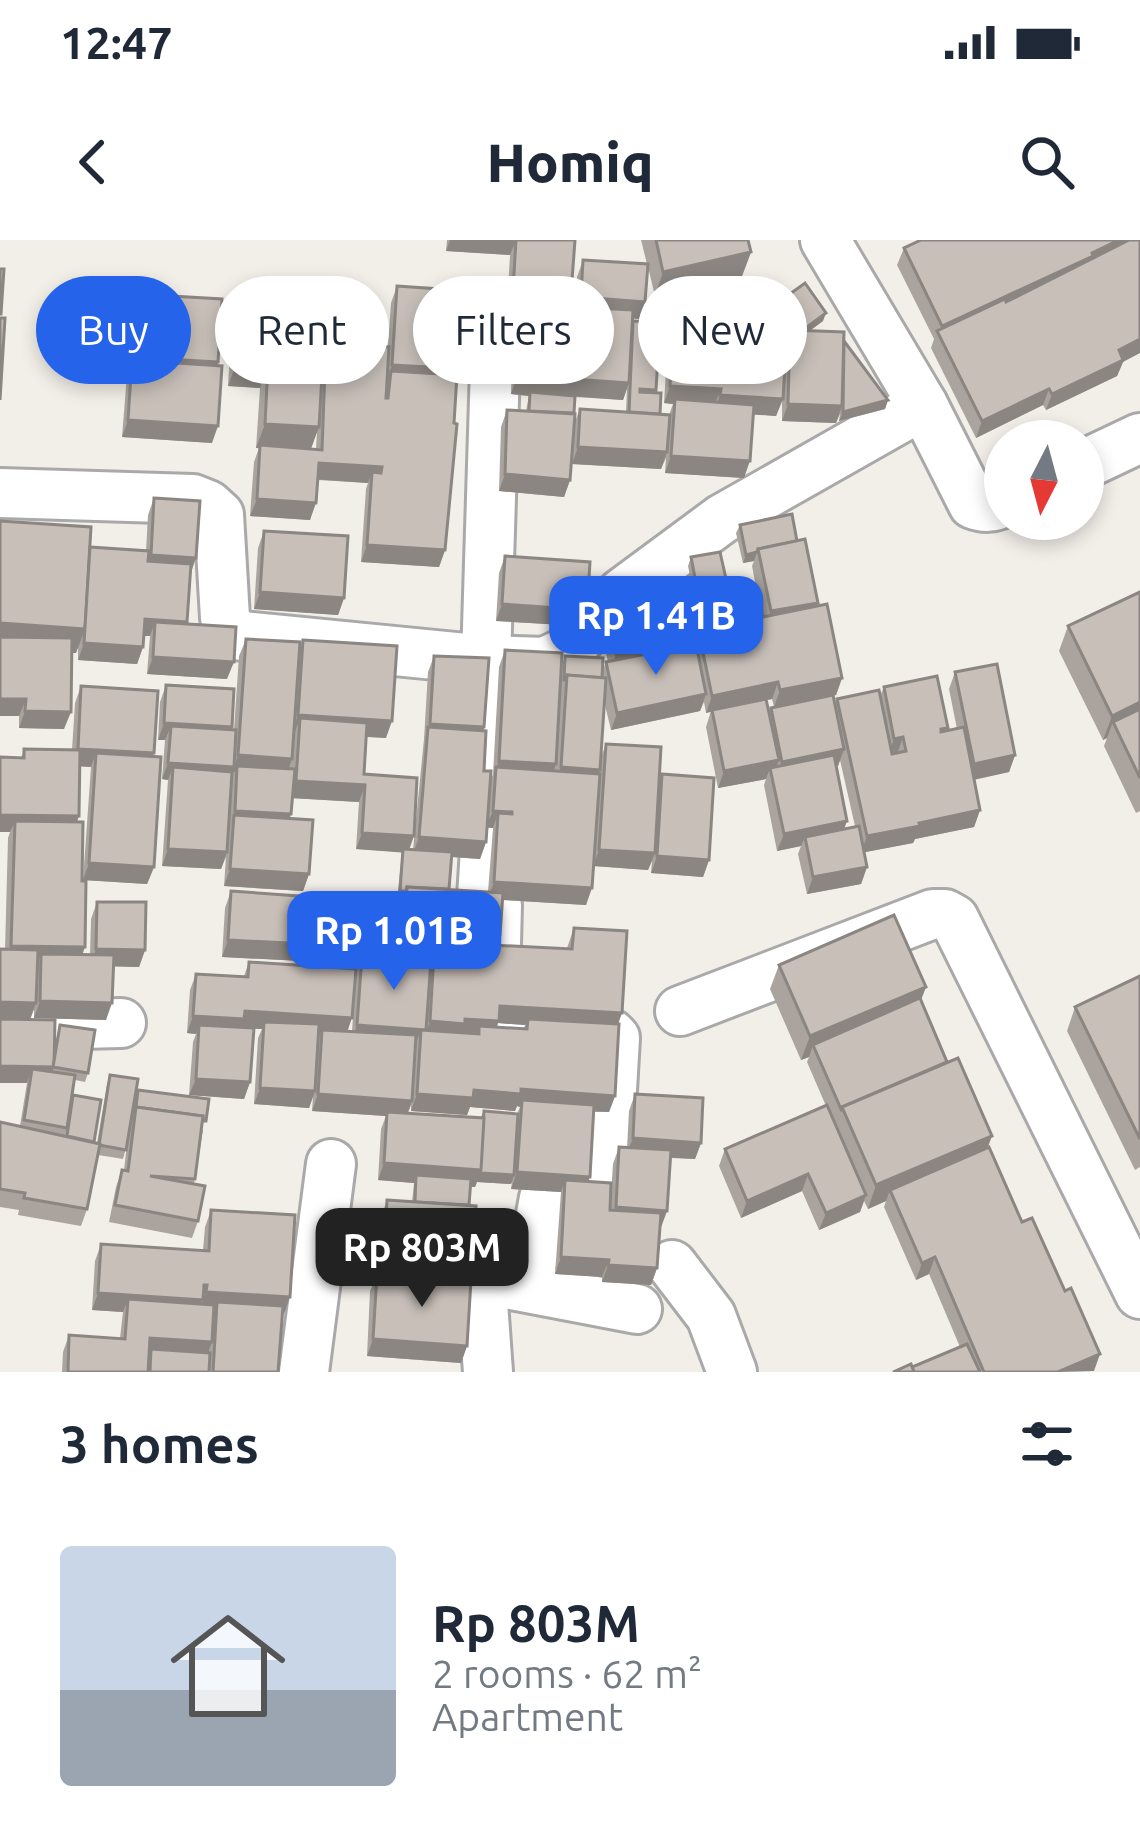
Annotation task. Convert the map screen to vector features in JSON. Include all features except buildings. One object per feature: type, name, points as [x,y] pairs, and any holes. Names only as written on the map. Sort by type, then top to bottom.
[{"type":"street","points":[[825,240],[923,405],[973,504],[984,506]]},
{"type":"street","points":[[495,384],[482,897],[497,905],[494,1023],[615,1038],[606,1193],[544,1198],[532,1264],[509,1284]]},
{"type":"street","points":[[0,493],[193,499],[208,505],[219,515],[225,618],[242,636],[545,662],[568,651],[622,593],[722,520],[923,405]]},
{"type":"street","points":[[1104,455],[1140,438]]},
{"type":"street","points":[[680,1011],[933,914],[954,919],[1140,1294]]},
{"type":"street","points":[[0,1026],[121,1023]]},
{"type":"street","points":[[304,1372],[331,1164]]},
{"type":"street","points":[[672,1265],[711,1316],[733,1372]]},
{"type":"street","points":[[488,1372],[482,1289],[491,1281],[637,1310]]}]
